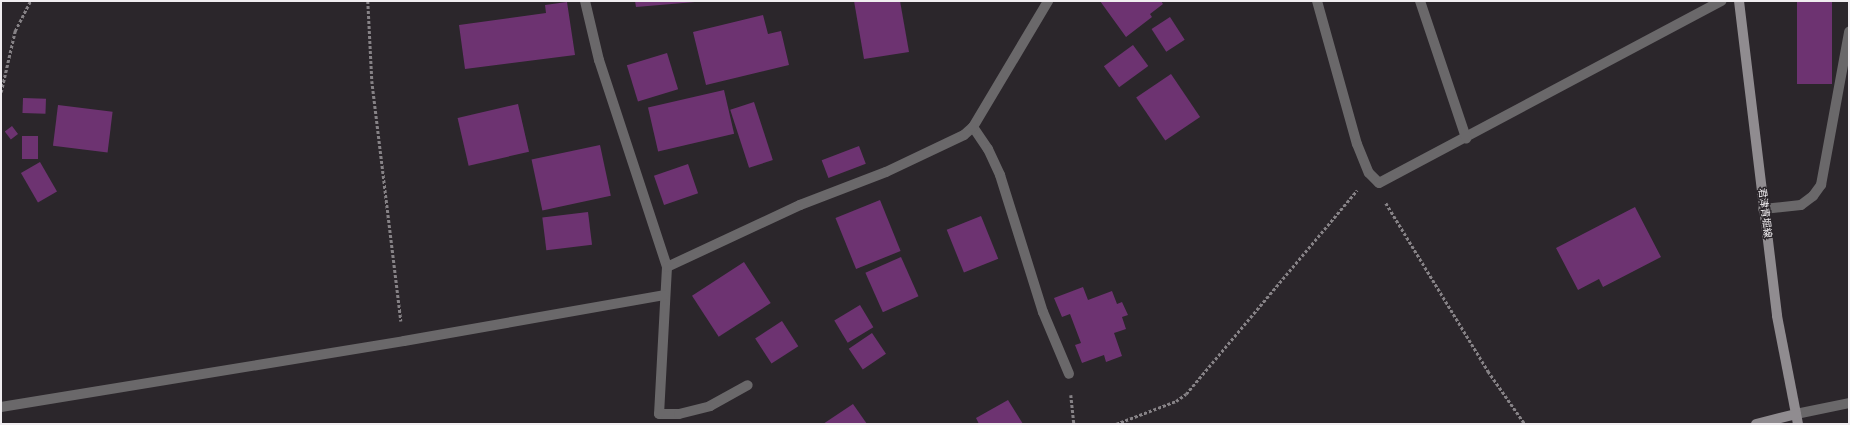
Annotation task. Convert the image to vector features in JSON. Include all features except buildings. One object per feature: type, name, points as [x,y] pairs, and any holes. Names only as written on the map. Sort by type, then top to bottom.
[{"type":"main road","name":"君津青堀線","points":[[1739,1],[1763,210],[1777,316],[1797,419]]},
{"type":"main road","points":[[1756,424],[1797,419]]},
{"type":"street","points":[[585,1],[598,60],[667,267],[664,295],[659,414],[679,414],[710,406],[748,385]]},
{"type":"street","points":[[667,267],[800,205],[886,172],[964,135],[973,127],[1048,1]]},
{"type":"street","points":[[1317,1],[1357,144],[1369,173],[1379,183],[1722,1]]},
{"type":"street","points":[[1420,1],[1466,138]]},
{"type":"street","points":[[1763,210],[1801,205],[1813,196],[1821,185],[1849,32]]},
{"type":"street","points":[[973,127],[988,149],[1000,175],[1043,312],[1069,374]]},
{"type":"street","points":[[1,407],[404,341],[664,295]]},
{"type":"street","points":[[1797,419],[1849,402]]},
{"type":"path","points":[[1,92],[15,31],[30,1]]},
{"type":"path","points":[[368,1],[373,89],[404,341]]},
{"type":"path","points":[[1116,424],[1186,394],[1329,225],[1369,173]]},
{"type":"path","points":[[1379,183],[1390,212],[1488,371],[1525,424]]},
{"type":"path","points":[[1069,374],[1074,424]]}]
